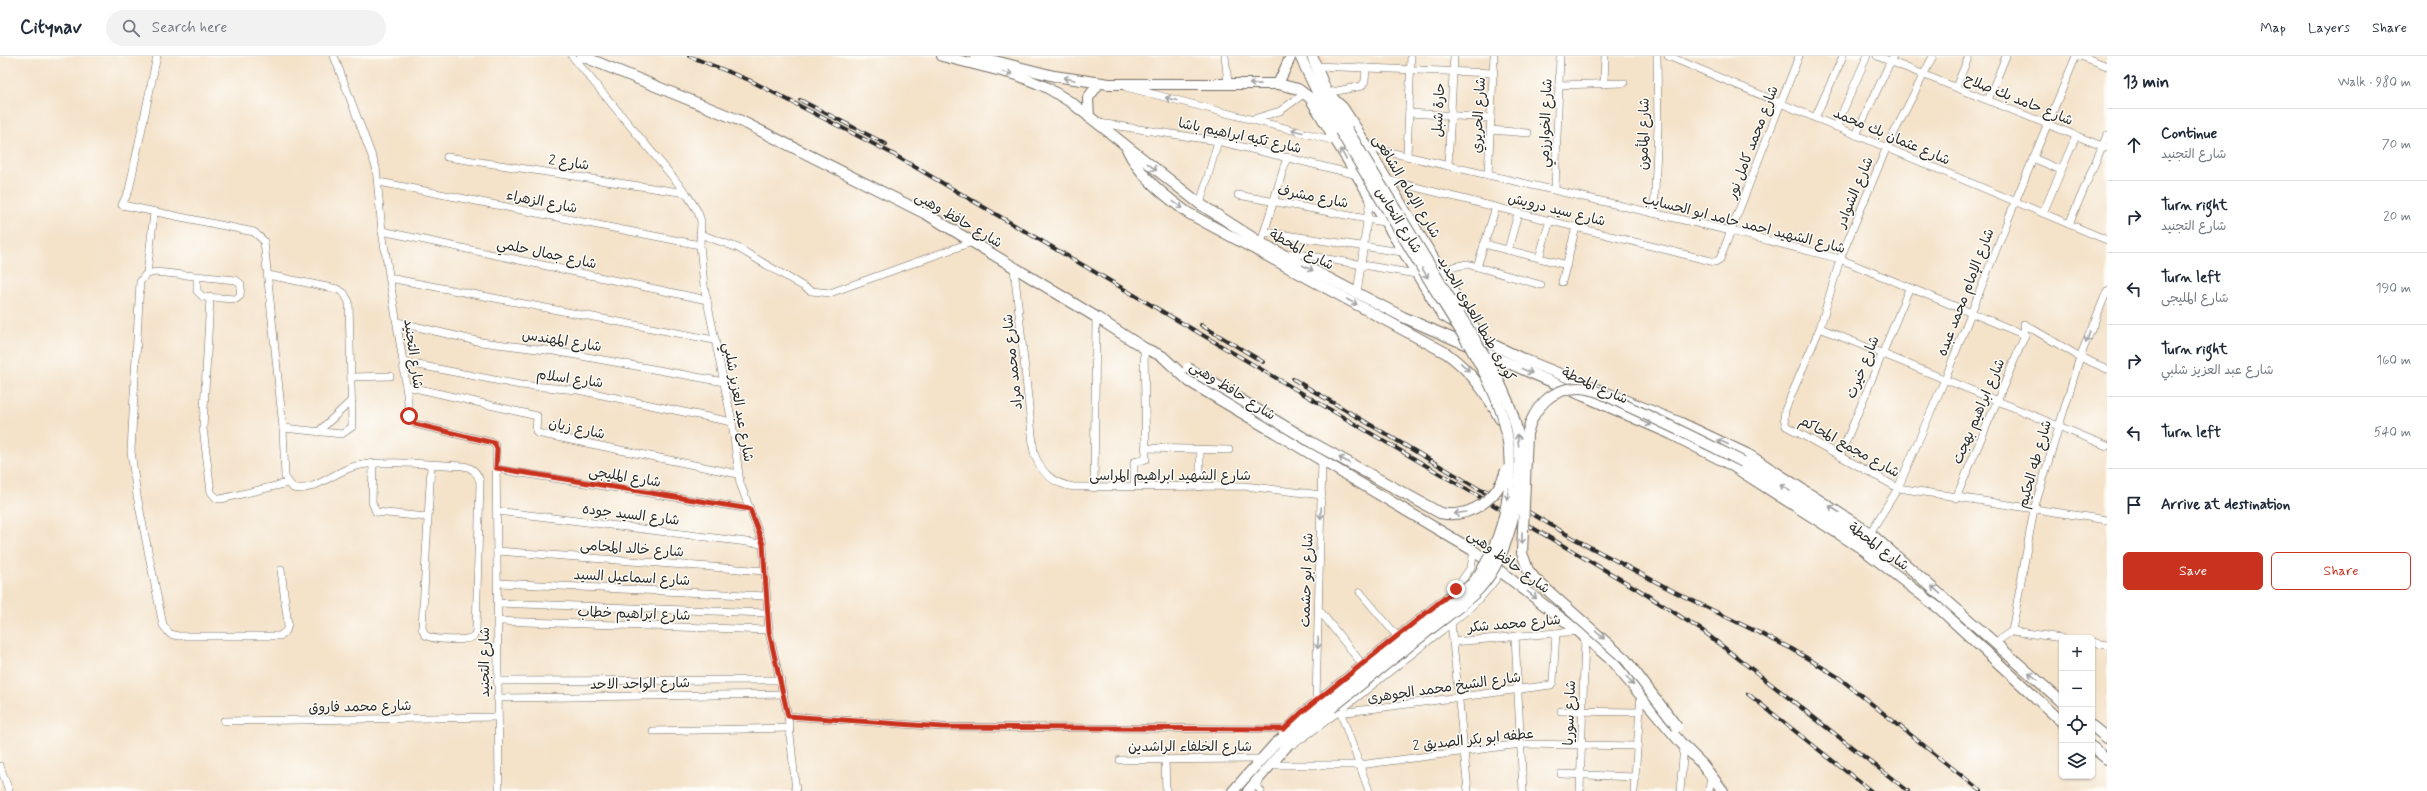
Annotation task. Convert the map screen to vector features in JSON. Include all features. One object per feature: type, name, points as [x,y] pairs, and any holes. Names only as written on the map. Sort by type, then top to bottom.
[{"type":"main road","name":"شارع حافظ وهبى","points":[[582,56],[775,137],[928,215],[1096,316],[1144,348],[1162,356],[1190,382],[1474,551],[1582,634],[1610,659],[1684,747],[1703,765],[1722,791]]},
{"type":"main road","name":"شارع المحطة","points":[[942,56],[1031,80],[1059,95],[1200,204],[1261,243],[1357,294],[1434,330],[1671,434],[1731,465],[1864,550],[1941,610],[2059,719]]},
{"type":"main road","points":[[975,56],[1054,76],[1099,83],[1119,85],[1228,83],[1278,84],[1293,87],[1305,93]]},
{"type":"main road","points":[[1278,84],[1291,56]]},
{"type":"main road","points":[[1300,56],[1318,94],[1344,130]]},
{"type":"main road","name":"شارع الإمام الشافعى","points":[[1312,56],[1315,66],[1344,130]]},
{"type":"main road","points":[[1093,120],[1088,98],[1099,83]]},
{"type":"main road","name":"شارع النحاس","points":[[1305,93],[1315,105],[1354,174],[1442,315],[1481,339]]},
{"type":"main road","name":"شارع الإمام الشافعى","points":[[1327,93],[1343,108],[1481,339]]},
{"type":"main road","name":"كوبرى طنطا العلوى الجديد","points":[[1331,707],[1457,598],[1479,575],[1494,549],[1505,515],[1508,494],[1508,456],[1506,431],[1497,400],[1480,366],[1344,130]]},
{"type":"main road","name":"كوبرى طنطا العلوى الجديد","points":[[1278,748],[1479,589],[1496,562],[1506,538],[1514,510],[1519,476],[1517,430],[1506,396],[1494,371],[1344,130]]},
{"type":"main road","points":[[1125,145],[1134,162],[1152,185],[1188,213],[1429,343],[1460,363],[1483,388],[1506,431]]},
{"type":"main road","points":[[1434,330],[1440,324],[1442,315]]},
{"type":"main road","name":"شارع المحطة","points":[[1481,339],[1523,359],[1681,423],[1750,455],[1870,533],[1996,642],[2059,699]]},
{"type":"main road","points":[[1162,356],[1188,368],[1311,442],[1440,513],[1461,514],[1485,502],[1499,486],[1504,477],[1508,456]]},
{"type":"main road","points":[[1703,765],[1677,727],[1626,660],[1536,580],[1528,570],[1522,553],[1522,537],[1528,428],[1535,411],[1554,394],[1564,390],[1587,388],[1669,425],[1743,462],[1923,579]]},
{"type":"main road","points":[[2095,728],[2107,738]]},
{"type":"main road","points":[[1233,791],[1260,759],[1278,748]]},
{"type":"main road","points":[[1251,787],[1270,765],[1278,748]]},
{"type":"main road","points":[[2095,749],[2107,759]]},
{"type":"street","points":[[157,56],[128,190],[122,205],[258,234],[265,245],[283,428],[285,476],[288,483]]},
{"type":"street","name":"شارع التجنيد","points":[[334,56],[371,149],[379,182],[382,231],[411,421],[415,424],[494,443],[497,449],[497,717],[499,791]]},
{"type":"street","name":"شارع عبد العزيز شلبي","points":[[572,56],[686,193],[698,212],[701,221],[700,245],[707,300],[732,422],[738,474],[741,489],[763,544],[769,630],[788,716],[796,791]]},
{"type":"street","points":[[1225,56],[1228,83]]},
{"type":"street","points":[[1407,156],[1411,56]]},
{"type":"street","name":"حارة شبل","points":[[1448,166],[1454,56]]},
{"type":"street","name":"شارع الحريري","points":[[1488,175],[1494,56]]},
{"type":"street","name":"شارع الخوارزمي","points":[[1555,190],[1560,56]]},
{"type":"street","points":[[1604,84],[1605,56]]},
{"type":"street","name":"شارع المأمون","points":[[1654,213],[1658,126],[1657,56]]},
{"type":"street","name":"شارع عثمان بك محمد","points":[[1668,56],[1886,149],[2107,240]]},
{"type":"street","name":"شارع محمد كامل نور","points":[[1720,260],[1799,56]]},
{"type":"street","points":[[1815,118],[1843,56]]},
{"type":"street","points":[[1836,127],[1867,56]]},
{"type":"street","name":"شارع حامد بك صلاح","points":[[1877,56],[1892,59],[1925,75],[2105,147]]},
{"type":"street","name":"شارع الشوادر","points":[[1785,410],[1820,328],[1840,259],[1886,149],[1925,75],[1933,56]]},
{"type":"street","points":[[1956,87],[1969,56]]},
{"type":"street","points":[[1988,100],[2006,56]]},
{"type":"street","name":"شارع الإمام محمد عبده","points":[[1870,533],[1898,488],[1945,379],[2015,202],[2076,56]]},
{"type":"street","points":[[2081,56],[2107,66]]},
{"type":"street","points":[[1856,135],[1892,59]]},
{"type":"street","points":[[1315,66],[1494,73]]},
{"type":"street","points":[[1327,93],[1362,86],[1365,81],[1366,68]]},
{"type":"street","points":[[1559,85],[1624,83]]},
{"type":"street","points":[[1119,85],[1335,141]]},
{"type":"street","points":[[1251,120],[1280,111],[1305,93]]},
{"type":"street","points":[[1409,113],[1491,118]]},
{"type":"street","name":"شارع تكيه ابراهيم باشا","points":[[1093,120],[1218,141],[1354,174]]},
{"type":"street","points":[[1490,130],[1528,133]]},
{"type":"street","points":[[2069,224],[2105,147],[2107,135]]},
{"type":"street","points":[[2043,214],[2076,136]]},
{"type":"street","points":[[1200,204],[1218,141]]},
{"type":"street","name":"شارع الشهيد احمد حامد ابو الحسايب","points":[[1367,147],[1731,231],[1840,259],[2025,335]]},
{"type":"street","name":"شارع 2","points":[[447,157],[686,193]]},
{"type":"street","points":[[1261,243],[1287,157]]},
{"type":"street","points":[[2033,158],[2061,170]]},
{"type":"street","name":"شارع سيد درويش","points":[[1387,180],[1550,220],[1710,262],[1720,260]]},
{"type":"street","name":"شارع الزهراء","points":[[379,182],[700,245]]},
{"type":"street","name":"شارع مشرف","points":[[1238,195],[1384,222]]},
{"type":"street","points":[[1357,294],[1366,219],[1370,199]]},
{"type":"street","points":[[1477,267],[1496,207]]},
{"type":"street","points":[[148,274],[154,213]]},
{"type":"street","points":[[1508,250],[1518,213]]},
{"type":"street","points":[[1539,258],[1550,220]]},
{"type":"street","points":[[1562,282],[1576,227]]},
{"type":"street","name":"شارع جمال حلمي","points":[[382,231],[707,300]]},
{"type":"street","points":[[1264,232],[1402,252]]},
{"type":"street","points":[[700,234],[738,248],[811,291],[830,293],[972,242]]},
{"type":"street","points":[[1484,244],[1566,265]]},
{"type":"street","points":[[1285,256],[1292,253],[1361,263],[1416,274]]},
{"type":"street","points":[[1453,267],[1462,264],[1477,267],[1541,285]]},
{"type":"street","name":"شارع محمد مراد","points":[[1014,268],[1034,453]]},
{"type":"street","points":[[197,276],[197,291],[202,297],[238,299],[241,294],[240,282],[197,276],[155,272],[148,274],[140,282],[131,451],[137,496],[163,625],[170,634],[178,636],[276,636],[283,634],[288,625],[281,570]]},
{"type":"street","points":[[268,275],[337,289],[346,296],[349,302],[353,422],[350,430],[342,434],[283,428]]},
{"type":"street","points":[[389,278],[714,340]]},
{"type":"street","name":"شارع خيرت","points":[[1840,456],[1909,288]]},
{"type":"street","name":"شارع طه الحكيم","points":[[2012,631],[2034,509],[2080,357],[2105,299],[2107,290]]},
{"type":"street","points":[[210,298],[203,428],[211,492],[216,498],[221,499],[288,483],[300,489],[344,469],[373,463],[431,465],[467,467],[477,473],[480,482],[476,631],[471,639],[432,639],[423,631],[427,517],[431,465]]},
{"type":"street","points":[[1094,488],[1096,316]]},
{"type":"street","name":"شارع المهندس","points":[[397,322],[481,342],[554,351],[724,382]]},
{"type":"street","points":[[2025,335],[2024,324],[2080,357],[2107,369]]},
{"type":"street","points":[[1820,328],[2107,446]]},
{"type":"street","name":"شارع ابراهيم بهجت","points":[[1956,498],[1996,400],[2025,335]]},
{"type":"street","points":[[1134,486],[1134,462],[1145,461],[1144,348]]},
{"type":"street","name":"شارع اسلام","points":[[403,362],[520,385],[578,390],[732,422]]},
{"type":"street","points":[[352,377],[390,376]]},
{"type":"street","name":"شارع زيان","points":[[406,386],[537,416],[536,431],[538,433],[738,474]]},
{"type":"street","points":[[318,432],[352,400]]},
{"type":"street","name":"شارع مجمع المحاكم","points":[[1785,410],[1784,418],[1786,426],[1898,488],[2107,520]]},
{"type":"street","points":[[1145,448],[1229,450]]},
{"type":"street","points":[[1200,450],[1200,487]]},
{"type":"street","name":"شارع الشهيد ابراهيم المراسى","points":[[1034,453],[1042,470],[1056,482],[1074,487],[1244,486],[1322,495]]},
{"type":"street","name":"شارع ابو حشمت","points":[[1322,460],[1318,610],[1331,707]]},
{"type":"street","points":[[373,463],[372,502],[376,512],[427,517]]},
{"type":"street","name":"شارع المليجى","points":[[496,468],[750,509]]},
{"type":"street","name":"شارع السيد جوده","points":[[497,511],[763,544]]},
{"type":"street","name":"شارع خالد المحامى","points":[[497,550],[765,571]]},
{"type":"street","points":[[788,716],[942,727],[1284,729],[1331,707],[1362,664],[1459,586],[1471,567],[1474,551]]},
{"type":"street","points":[[1278,748],[1331,707],[1451,622],[1489,589],[1501,571]]},
{"type":"street","name":"شارع اسماعيل السيد","points":[[498,584],[766,596]]},
{"type":"street","points":[[1360,592],[1397,636]]},
{"type":"street","points":[[498,603],[767,613]]},
{"type":"street","points":[[1318,610],[1362,664]]},
{"type":"street","name":"شارع ابراهيم خطاب","points":[[498,621],[769,630]]},
{"type":"street","points":[[1451,622],[1468,791]]},
{"type":"street","points":[[1996,642],[2012,631],[2059,638]]},
{"type":"street","name":"شارع الشيخ محمد الجوهرى","points":[[1331,707],[1459,698],[1551,686],[1553,682],[1556,633]]},
{"type":"street","name":"شارع محمد شكر","points":[[1453,642],[1556,633],[1582,634]]},
{"type":"street","name":"شارع سوريا","points":[[1580,791],[1582,634]]},
{"type":"street","points":[[1515,636],[1523,791]]},
{"type":"street","points":[[2095,642],[2107,644]]},
{"type":"street","points":[[497,681],[781,680]]},
{"type":"street","name":"شارع الواحد الاحد","points":[[497,698],[784,694]]},
{"type":"street","points":[[1634,791],[1641,695]]},
{"type":"street","points":[[1331,707],[1359,765],[1369,791]]},
{"type":"street","points":[[1561,711],[1640,712]]},
{"type":"street","name":"شارع محمد فاروق","points":[[224,721],[497,717]]},
{"type":"street","points":[[653,731],[790,728]]},
{"type":"street","points":[[1278,748],[1284,729]]},
{"type":"street","name":"عطفه ابو بكر الصديق 2","points":[[1270,765],[1359,765],[1521,744],[1637,746]]},
{"type":"street","points":[[1680,791],[1684,747]]},
{"type":"street","name":"شارع الخلفاء الراشدين","points":[[1120,760],[1260,759]]},
{"type":"street","points":[[1165,760],[1166,791]]},
{"type":"street","points":[[0,766],[10,791]]},
{"type":"street","points":[[1561,774],[1635,777]]},
{"type":"street","points":[[1709,791],[1711,775]]},
{"type":"street","points":[[1251,787],[1261,791]]},
{"type":"railway","points":[[689,56],[749,80],[891,153],[1639,590],[1703,631],[1908,791]]},
{"type":"railway","points":[[800,100],[886,144]]},
{"type":"railway","points":[[1201,325],[1263,362]]},
{"type":"railway","points":[[1293,379],[1489,495]]},
{"type":"railway","points":[[1484,490],[1505,498],[1573,538],[1675,592],[1792,649],[1838,677],[1981,791]]},
{"type":"railway","points":[[1748,694],[1871,791]]},
{"type":"route","points":[[409,416],[411,421],[415,424],[494,443],[497,449],[496,468],[750,509],[762,538],[769,632],[788,716],[942,727],[1284,729],[1302,712],[1456,589]]}]
